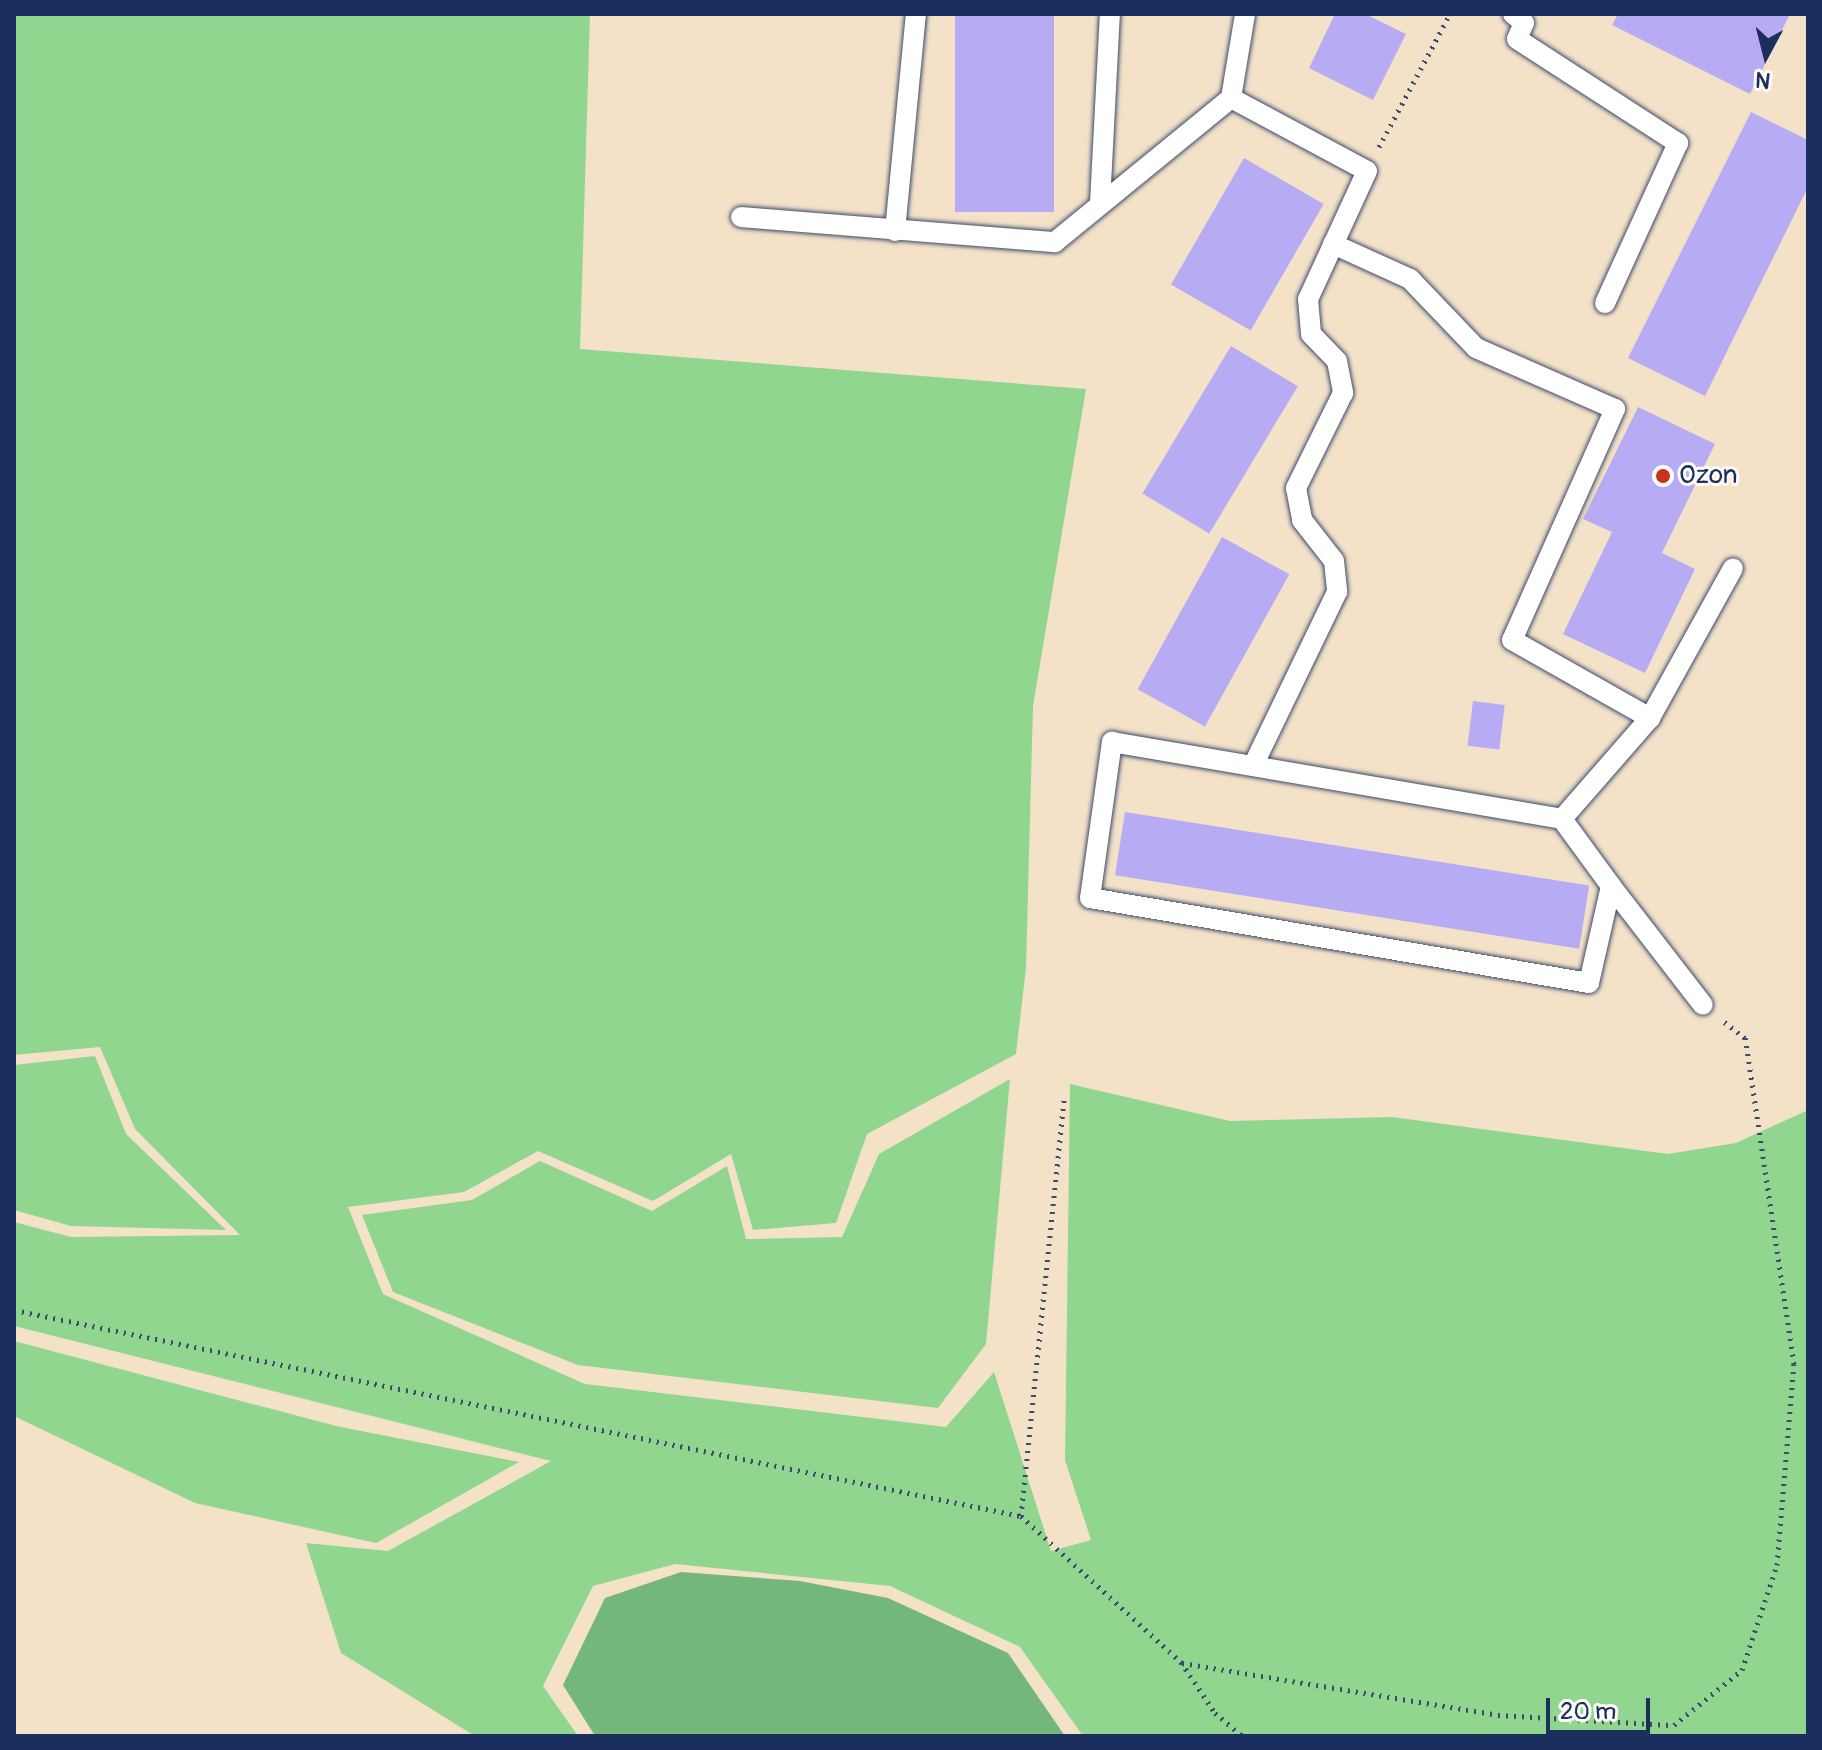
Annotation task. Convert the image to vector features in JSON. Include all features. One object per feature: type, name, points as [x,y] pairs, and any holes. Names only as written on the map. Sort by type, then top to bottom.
[{"type":"lane","points":[[895,231],[916,14]]},
{"type":"lane","points":[[1100,203],[1110,14]]},
{"type":"lane","points":[[741,217],[1055,242],[1231,98],[1245,14]]},
{"type":"lane","points":[[1522,17],[1517,39],[1678,143],[1605,303]]},
{"type":"lane","points":[[1231,98],[1367,171],[1308,299],[1311,334],[1337,361],[1343,393],[1296,488],[1302,520],[1334,561],[1337,592],[1253,766]]},
{"type":"lane","points":[[1333,244],[1410,279],[1476,348],[1615,409],[1512,640],[1650,718]]},
{"type":"lane","points":[[1562,819],[1650,718],[1733,568]]},
{"type":"lane","points":[[1611,886],[1589,983],[1090,898],[1112,742],[1562,819],[1703,1005]]},
{"type":"path","points":[[1367,171],[1450,14]]},
{"type":"path","points":[[1181,1662],[1498,1715],[1674,1725],[1742,1670],[1777,1565],[1794,1364],[1745,1038],[1703,1005]]},
{"type":"path","points":[[1021,1516],[1064,1100]]},
{"type":"path","points":[[14,1310],[1021,1516],[1181,1662],[1215,1713],[1242,1736]]},
{"type":"green space","points":[[14,14],[590,14],[580,349],[1086,389],[1033,706],[1026,968],[1016,1054],[867,1134],[836,1223],[753,1230],[731,1154],[653,1201],[538,1151],[464,1192],[348,1207],[383,1294],[585,1384],[946,1427],[994,1372],[1051,1551],[1091,1540],[1065,1460],[1070,1084],[1230,1121],[1392,1117],[1668,1154],[1736,1143],[1808,1110],[1808,1736],[1083,1736],[1020,1647],[890,1586],[675,1564],[593,1586],[543,1686],[578,1736],[475,1736],[341,1653],[306,1543],[388,1551],[551,1461],[14,1326],[14,1222],[71,1237],[240,1235],[135,1129],[100,1047],[14,1055]]},
{"type":"green space","points":[[95,1056],[126,1134],[226,1230],[71,1226],[14,1210],[14,1065]]},
{"type":"green space","points":[[1010,1079],[986,1344],[938,1408],[578,1365],[393,1292],[362,1215],[472,1200],[540,1161],[652,1211],[727,1166],[746,1239],[842,1237],[879,1154]]},
{"type":"green space","points":[[14,1341],[336,1426],[519,1462],[376,1543],[195,1503],[14,1416]]},
{"type":"green space","points":[[681,1572],[800,1581],[888,1598],[1008,1653],[1065,1736],[595,1736],[563,1685],[605,1598]]},
{"type":"building","points":[[955,14],[1054,14],[1054,212],[955,212]]},
{"type":"building","points":[[1335,14],[1365,14],[1406,34],[1373,100],[1309,68]]},
{"type":"building","points":[[1618,14],[1790,14],[1750,94],[1612,25]]},
{"type":"building","points":[[1751,112],[1808,140],[1808,187],[1705,396],[1628,358]]},
{"type":"building","points":[[1244,158],[1324,204],[1251,330],[1171,284]]},
{"type":"building","points":[[1231,346],[1298,386],[1209,534],[1142,493]]},
{"type":"building","points":[[1638,407],[1715,444],[1662,553],[1695,569],[1645,673],[1563,634],[1612,532],[1583,519]]},
{"type":"building","points":[[1222,537],[1289,574],[1205,727],[1138,689]]},
{"type":"building","points":[[1473,701],[1505,705],[1499,750],[1468,746]]},
{"type":"building","points":[[1125,812],[1589,886],[1579,949],[1115,875]]},
{"type":"place","name":"Ozon","points":[[1663,476]]}]
